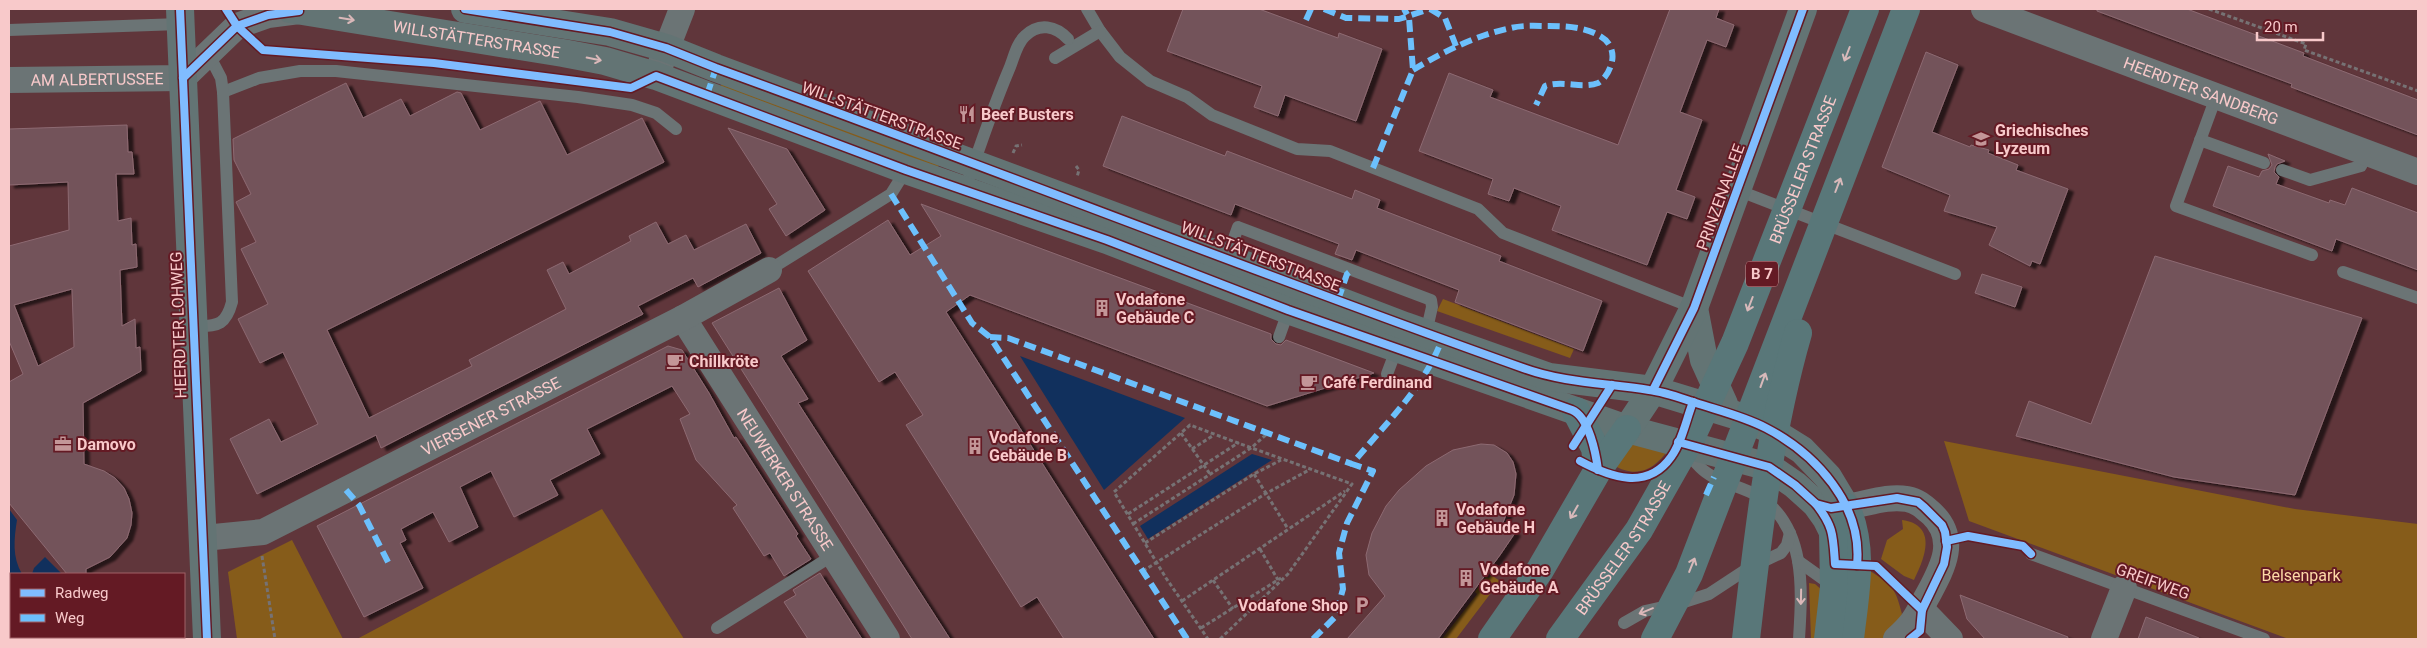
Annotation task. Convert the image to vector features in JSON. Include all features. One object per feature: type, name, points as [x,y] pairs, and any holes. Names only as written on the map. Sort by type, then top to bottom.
[{"type":"highway","name":"BRÜSSELER STRASSE","points":[[1560,639],[1639,530],[1690,440],[1735,343],[1865,9]]},
{"type":"highway","name":"B 7","points":[[1654,639],[1689,574],[1906,9]]},
{"type":"highway","points":[[1746,639],[1759,525],[1774,430],[1787,371],[1823,253],[1821,230]]},
{"type":"highway","points":[[1576,411],[1596,448],[1598,470]]},
{"type":"highway","points":[[1492,639],[1540,570],[1598,470],[1627,429]]},
{"type":"highway","points":[[1846,507],[1856,535],[1858,551],[1850,639]]},
{"type":"highway","points":[[1828,639],[1834,587],[1833,532]]},
{"type":"street","name":"WILLSTÄTTERSTRASSE","points":[[465,9],[610,32],[666,48],[1227,258],[1297,285],[1576,411],[1627,429],[1769,467],[1780,473],[1816,504],[1833,532]]},
{"type":"street","points":[[656,76],[682,9]]},
{"type":"street","name":"PRINZENALLEE","points":[[1627,429],[1653,390],[1694,308],[1803,9]]},
{"type":"street","name":"WILLSTÄTTERSTRASSE","points":[[183,78],[237,26],[268,15],[294,10],[605,61],[656,76],[906,170],[1107,240],[1288,310],[1409,336],[1549,377],[1653,390],[1735,416],[1765,427],[1802,450],[1828,477],[1846,507]]},
{"type":"street","name":"HEERDTER SANDBERG","points":[[1995,11],[2216,97],[2418,172]]},
{"type":"street","name":"HEERDTER LOHWEG","points":[[180,17],[207,639]]},
{"type":"street","name":"AM ALBERTUSSEE","points":[[9,80],[183,78]]},
{"type":"street","name":"VIERSENER STRASSE","points":[[204,538],[258,533],[684,318],[769,270]]},
{"type":"street","points":[[1694,308],[1704,360],[1720,400],[1735,416]]},
{"type":"street","name":"NEUWERKER STRASSE","points":[[684,318],[887,639]]},
{"type":"street","name":"WILLSTÄTTERSTRASSE","points":[[1576,411],[1616,406],[1653,390]]},
{"type":"street","points":[[1653,390],[1655,406],[1663,426],[1678,442]]},
{"type":"street","points":[[1816,504],[1831,508],[1846,507],[1878,499],[1907,499],[1918,502],[1939,521],[1945,532],[1946,555],[1922,610],[1912,625],[1896,639]]},
{"type":"street","points":[[1833,532],[1846,507]]},
{"type":"street","points":[[2104,639],[2124,588]]},
{"type":"street","points":[[1922,610],[1950,639]]},
{"type":"lane","points":[[1087,9],[1100,31],[1120,57],[1150,81],[1186,97],[1212,114],[1298,149],[1330,151],[1478,209],[1503,233],[1694,308]]},
{"type":"lane","points":[[9,30],[180,17]]},
{"type":"lane","points":[[965,190],[999,93],[1023,37],[1035,28],[1049,27],[1061,32],[1068,39]]},
{"type":"lane","points":[[1055,58],[1100,31]]},
{"type":"lane","points":[[192,327],[217,326],[228,317],[232,302],[223,92],[221,78],[208,53]]},
{"type":"lane","points":[[223,92],[259,78],[300,72],[336,71],[578,97],[632,105],[656,113],[676,129]]},
{"type":"lane","points":[[2216,97],[2176,206],[2312,256]]},
{"type":"lane","points":[[2200,140],[2264,163]]},
{"type":"lane","points":[[2282,170],[2310,180],[2362,166],[2366,153]]},
{"type":"lane","points":[[769,270],[891,194],[906,170]]},
{"type":"lane","points":[[1737,190],[1955,274]]},
{"type":"lane","points":[[1227,258],[1238,227],[1431,300],[1432,307],[1409,336],[1387,374]]},
{"type":"lane","points":[[2344,272],[2418,298]]},
{"type":"lane","points":[[1279,337],[1297,285]]},
{"type":"lane","points":[[1678,442],[1703,470],[1760,497],[1776,510],[1790,533],[1798,561],[1802,592],[1799,639]]},
{"type":"lane","points":[[1624,624],[1645,610],[1681,603],[1709,594],[1747,569],[1781,552],[1787,545],[1790,533]]},
{"type":"lane","points":[[717,628],[835,554]]},
{"type":"lane","name":"GREIFWEG","points":[[2030,554],[2264,639]]},
{"type":"lane","points":[[1798,561],[1834,587]]},
{"type":"path","points":[[2209,9],[2306,44],[2304,50],[2418,91]]},
{"type":"path","points":[[1208,639],[1114,492],[1190,425],[1281,460],[1352,484],[1288,574],[1220,639]]},
{"type":"path","points":[[1133,524],[1251,448],[1268,432]]},
{"type":"path","points":[[1181,433],[1210,474]]},
{"type":"path","points":[[1192,449],[1215,434]]},
{"type":"path","points":[[1128,514],[1238,443]]},
{"type":"path","points":[[1145,543],[1254,474],[1281,460]]},
{"type":"path","points":[[1143,572],[1265,494],[1310,470]]},
{"type":"path","points":[[1254,474],[1288,529]]},
{"type":"path","points":[[1182,601],[1349,488]]},
{"type":"path","points":[[258,533],[275,639]]},
{"type":"path","points":[[1260,549],[1278,580]]},
{"type":"path","points":[[1201,628],[1288,574]]},
{"type":"path","points":[[1213,580],[1233,609]]},
{"type":"green space","points":[[723,80],[939,163],[938,168],[720,88]]},
{"type":"green space","points":[[1443,299],[1574,349],[1570,358],[1437,311]]},
{"type":"green space","name":"Belsenpark","points":[[1944,441],[2295,509],[2418,524],[2418,639],[2289,639],[1969,521]]},
{"type":"green space","points":[[1629,442],[1669,449],[1651,467],[1637,472],[1630,471],[1613,465]]},
{"type":"green space","points":[[602,509],[684,639],[357,639]]},
{"type":"green space","points":[[1902,520],[1913,523],[1921,528],[1925,535],[1925,553],[1914,580],[1904,576],[1881,559],[1887,540],[1903,529]]},
{"type":"green space","points":[[292,540],[343,639],[237,639],[228,572]]},
{"type":"green space","points":[[1867,569],[1887,583],[1897,597],[1902,614],[1890,639],[1859,639]]},
{"type":"green space","points":[[1491,575],[1500,581],[1456,639],[1442,639],[1477,594],[1475,592],[1486,577],[1489,578]]},
{"type":"green space","points":[[1809,583],[1815,584],[1822,590],[1818,639],[1811,639]]},
{"type":"green space","points":[[9,637],[164,638],[164,639],[9,639]]},
{"type":"water","points":[[1020,356],[1185,418],[1104,490]]},
{"type":"water","points":[[1252,454],[1272,460],[1148,539],[1140,526]]},
{"type":"water","points":[[9,509],[17,520],[15,554],[22,573],[10,573],[9,608]]},
{"type":"water","points":[[45,557],[61,573],[32,573],[34,568]]},
{"type":"building","points":[[1183,9],[1259,9],[1338,38],[1339,33],[1382,49],[1356,121],[1285,95],[1278,116],[1254,107],[1262,86],[1167,51]]},
{"type":"building","points":[[1670,9],[1719,9],[1716,18],[1734,25],[1726,47],[1707,40],[1680,112],[1702,120],[1676,190],[1695,197],[1687,219],[1667,212],[1647,265],[1552,230],[1561,206],[1514,188],[1509,201],[1488,194],[1493,179],[1419,151],[1449,73],[1493,90],[1490,97],[1618,145]]},
{"type":"building","points":[[2097,9],[2187,9],[2304,53],[2303,56],[2418,100],[2418,135],[2291,87],[2292,84],[2097,11]]},
{"type":"building","points":[[1926,52],[1958,65],[1932,132],[1970,147],[1971,145],[1989,150],[1988,153],[2018,165],[2016,170],[2068,189],[2040,264],[2032,261],[2030,266],[1989,245],[1997,227],[1944,211],[1950,195],[1882,167]]},
{"type":"building","points":[[346,83],[363,118],[401,99],[410,116],[457,92],[461,93],[480,130],[540,101],[567,155],[642,118],[664,162],[327,330],[369,418],[472,366],[469,360],[566,309],[547,270],[563,262],[569,274],[631,241],[629,236],[656,222],[668,244],[686,235],[694,250],[746,224],[761,253],[698,287],[693,278],[638,306],[643,314],[381,448],[376,435],[257,494],[230,439],[269,419],[281,442],[318,424],[283,352],[260,363],[238,319],[268,304],[241,249],[256,242],[236,202],[251,194],[234,160],[233,139]]},
{"type":"building","points":[[1122,116],[1225,156],[1227,151],[1352,199],[1355,190],[1380,200],[1377,208],[1501,256],[1499,261],[1602,301],[1583,351],[1455,302],[1459,290],[1356,250],[1352,260],[1335,254],[1339,244],[1235,204],[1231,215],[1103,166]]},
{"type":"building","points":[[127,125],[128,152],[132,152],[134,174],[116,174],[118,221],[131,218],[132,245],[136,244],[137,267],[120,270],[122,326],[135,319],[136,348],[140,347],[141,371],[83,403],[84,464],[104,471],[115,478],[124,488],[132,513],[131,525],[127,538],[110,557],[86,569],[86,573],[66,573],[9,503],[9,382],[23,374],[9,341],[9,246],[69,230],[68,182],[9,185],[9,129]],"holes":[[[72,289],[74,347],[38,366],[14,305]]]},
{"type":"building","points":[[728,128],[787,149],[825,210],[786,236],[769,209],[777,204]]},
{"type":"building","points":[[2268,154],[2285,161],[2277,164],[2275,167],[2274,172],[2279,177],[2276,184],[2329,203],[2330,200],[2345,205],[2352,188],[2418,213],[2418,270],[2336,239],[2332,251],[2213,206],[2228,166],[2259,177],[2262,171],[2269,169],[2272,165]]},
{"type":"building","points":[[921,204],[1271,334],[1271,339],[1276,344],[1281,345],[1286,340],[1374,373],[1267,406],[970,295],[946,312],[1154,639],[1064,639],[1037,597],[1021,607],[906,425],[923,415],[895,372],[879,382],[808,271],[888,220],[910,255],[941,236]]},
{"type":"building","points":[[2155,256],[2362,318],[2295,495],[2174,477],[2016,436],[2029,401],[2091,424]]},
{"type":"building","points":[[1982,274],[2022,287],[2015,307],[1975,293]]},
{"type":"building","points":[[779,288],[807,340],[781,356],[808,399],[798,403],[950,639],[912,639],[712,323]]},
{"type":"building","points":[[668,346],[682,350],[734,438],[736,437],[798,534],[796,536],[811,559],[784,576],[770,553],[764,556],[733,508],[737,505],[696,460],[680,419],[690,414],[672,386],[587,429],[600,454],[550,480],[558,495],[514,517],[491,471],[460,487],[478,527],[449,542],[433,512],[401,529],[406,540],[400,543],[423,588],[364,617],[317,526]]},
{"type":"building","name":"Vodafone Gebäude H","points":[[1481,444],[1494,445],[1507,453],[1513,462],[1516,474],[1514,495],[1502,525],[1515,533],[1500,555],[1438,639],[1347,639],[1385,596],[1369,575],[1366,555],[1372,533],[1386,506],[1399,490],[1426,466],[1453,450]]},
{"type":"building","points":[[820,573],[862,639],[808,639],[784,602],[796,595],[793,590]]},
{"type":"building","points":[[1960,595],[2068,637],[2067,639],[1985,639],[1967,619]]},
{"type":"building","points":[[2146,617],[2199,638],[2199,639],[2138,639]]},
{"type":"marked path","points":[[1306,20],[1311,9]]},
{"type":"marked path","points":[[1324,9],[1346,18],[1399,19],[1430,9]]},
{"type":"marked path","points":[[1373,168],[1413,70],[1409,18],[1404,9]]},
{"type":"marked path","points":[[1430,9],[1445,18],[1456,46]]},
{"type":"marked path","points":[[1413,70],[1473,40],[1516,27],[1562,26],[1575,28],[1594,33],[1607,42],[1613,57],[1609,70],[1602,80],[1592,85],[1552,84],[1545,86],[1536,105]]},
{"type":"marked path","points":[[707,95],[716,68]]},
{"type":"marked path","points":[[891,194],[972,323],[990,337]]},
{"type":"marked path","points":[[1338,300],[1347,274],[1352,270]]},
{"type":"marked path","points":[[1187,639],[990,337],[1008,338],[1352,464]]},
{"type":"marked path","points":[[1313,639],[1335,617],[1343,589],[1339,553],[1347,523],[1373,471],[1352,464],[1403,405],[1435,357],[1442,339]]},
{"type":"marked path","points":[[1706,495],[1714,477]]},
{"type":"marked path","points":[[346,490],[359,505],[390,566]]},
{"type":"cycle path","points":[[180,9],[207,639]]},
{"type":"cycle path","points":[[226,9],[237,26],[263,50],[434,63],[631,88],[656,76],[906,170],[1107,240],[1288,310],[1572,410],[1583,420],[1591,437],[1598,470]]},
{"type":"cycle path","points":[[465,9],[610,32],[666,48],[1422,332],[1523,368],[1570,380],[1662,392],[1733,414],[1766,428],[1785,439],[1802,452],[1833,484],[1844,502],[1852,522],[1857,543],[1857,565]]},
{"type":"cycle path","points":[[1653,390],[1694,308],[1803,9]]},
{"type":"cycle path","points":[[183,78],[237,26],[268,15],[299,11]]},
{"type":"cycle path","points":[[1573,446],[1612,385]]},
{"type":"cycle path","points":[[1580,461],[1616,476],[1628,478],[1651,474],[1661,468],[1675,451],[1693,402]]},
{"type":"cycle path","points":[[1678,442],[1769,467],[1795,485],[1816,504],[1831,508],[1897,498],[1918,502],[1924,507],[1942,525],[1947,547],[1944,564],[1922,610],[1920,631],[1910,639]]},
{"type":"cycle path","points":[[1816,504],[1832,532],[1835,564],[1876,566],[1922,610]]},
{"type":"cycle path","points":[[1946,541],[1968,536],[2023,546],[2031,554]]},
{"type":"place","name":"Beef Busters","points":[[967,114]]},
{"type":"place","name":"Griechisches Lyzeum","points":[[1981,139]]},
{"type":"place","name":"Vodafone Gebäude C","points":[[1102,308]]},
{"type":"place","name":"Chillkröte","points":[[675,361]]},
{"type":"place","name":"Café Ferdinand","points":[[1309,382]]},
{"type":"place","name":"Damovo","points":[[63,444]]},
{"type":"place","name":"Vodafone Gebäude B","points":[[975,446]]},
{"type":"place","name":"Vodafone Gebäude H","points":[[1442,518]]},
{"type":"place","name":"Vodafone Gebäude A","points":[[1466,578]]},
{"type":"place","name":"Vodafone Shop","points":[[1362,605]]}]
